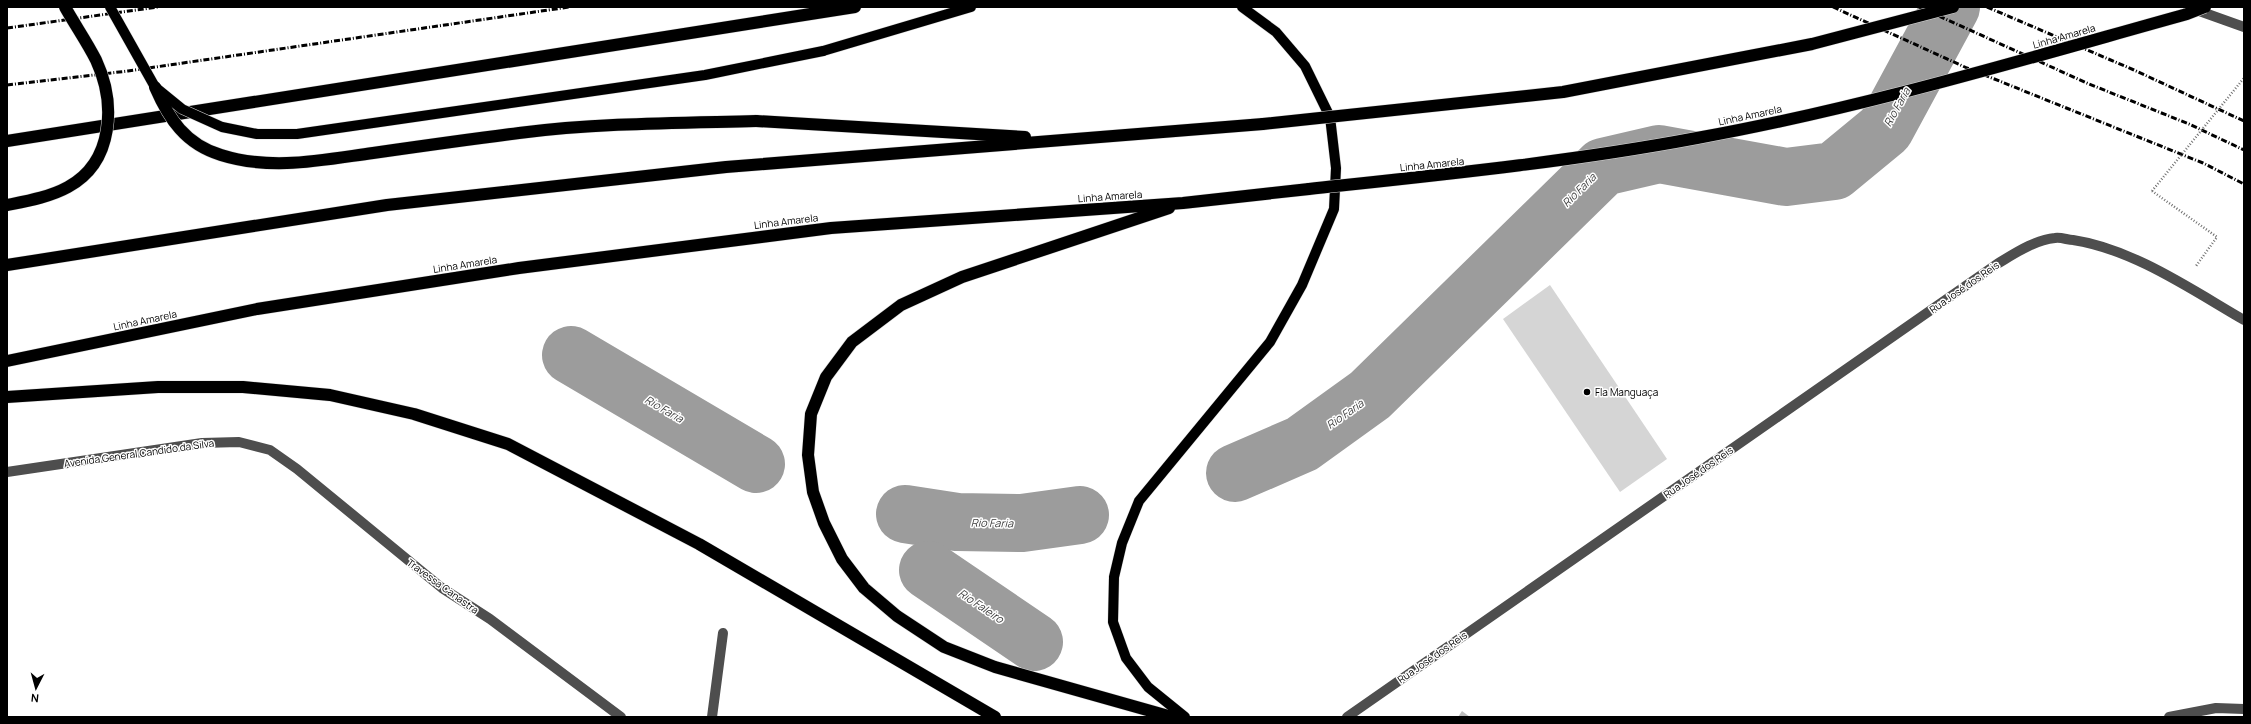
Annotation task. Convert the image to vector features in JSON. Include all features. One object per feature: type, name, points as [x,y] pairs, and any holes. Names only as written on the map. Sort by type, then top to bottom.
[{"type":"highway","points":[[7,205],[39,198],[68,187],[90,170],[104,146],[109,125],[105,90],[96,61],[65,7]]},
{"type":"highway","points":[[7,142],[856,7]]},
{"type":"highway","points":[[7,265],[387,205],[726,167],[1263,124],[1563,92],[1812,44],[1953,7]]},
{"type":"highway","name":"Linha Amarela","points":[[7,361],[257,309],[519,268],[831,228],[1183,203],[1549,163],[1699,138],[1848,106],[2008,64],[2187,14],[2205,7]]},
{"type":"highway","points":[[155,87],[167,114],[180,130],[192,141],[220,155],[261,164],[298,164],[520,133],[623,124],[756,121],[1072,140]]},
{"type":"highway","points":[[1172,717],[995,667],[944,647],[897,616],[864,588],[842,559],[824,524],[813,492],[808,454],[811,414],[826,377],[852,342],[900,305],[962,277],[1183,203]]},
{"type":"highway","points":[[7,397],[174,387],[243,387],[322,394],[414,414],[508,444],[699,544],[995,717]]},
{"type":"main road","points":[[110,7],[155,87],[182,109],[222,127],[257,134],[297,134],[705,75],[823,51],[971,7]]},
{"type":"main road","points":[[1185,717],[1148,687],[1126,658],[1113,622],[1114,577],[1122,543],[1139,501],[1270,342],[1302,285],[1334,210],[1336,168],[1330,117],[1305,66],[1276,32],[1242,7]]},
{"type":"street","points":[[2188,7],[2244,27]]},
{"type":"street","name":"Rua José dos Reis","points":[[1347,717],[1997,264],[2025,248],[2055,238],[2088,242],[2119,252],[2182,284]]},
{"type":"street","points":[[2182,284],[2244,320]]},
{"type":"street","name":"Avenida General Candido da Silva","points":[[7,472],[202,442],[239,442],[270,450]]},
{"type":"street","name":"Travessa Canastra","points":[[270,450],[297,469],[442,588],[490,619],[621,717]]},
{"type":"street","points":[[712,717],[723,633]]},
{"type":"street","points":[[2169,717],[2216,708],[2244,709]]},
{"type":"path","points":[[2182,284],[2217,237],[2152,191],[2244,78]]},
{"type":"shaded area","name":"Fla Manguaça","points":[[1550,285],[1667,459],[1620,492],[1503,319]]},
{"type":"building","points":[[1462,711],[1470,717],[1458,717]]},
{"type":"waterway","name":"Rio Faria","points":[[1235,473],[1302,444],[1370,395],[1603,167],[1659,154],[1786,177],[1834,171],[1885,129],[1951,7]]},
{"type":"waterway","name":"Rio Faria","points":[[571,355],[756,464]]},
{"type":"waterway","name":"Rio Faria","points":[[905,514],[957,522],[1022,523],[1080,515]]},
{"type":"waterway","name":"Rio Faleiro","points":[[928,570],[1034,642]]},
{"type":"railway","points":[[7,28],[158,7]]},
{"type":"railway","points":[[7,85],[128,71],[569,7]]},
{"type":"railway","points":[[1833,7],[1967,68],[2203,163],[2244,184]]},
{"type":"railway","points":[[1919,7],[2089,84],[2189,124],[2244,150]]},
{"type":"railway","points":[[1987,7],[2134,70],[2244,121]]},
{"type":"place","name":"Fla Manguaça","points":[[1587,392]]}]
